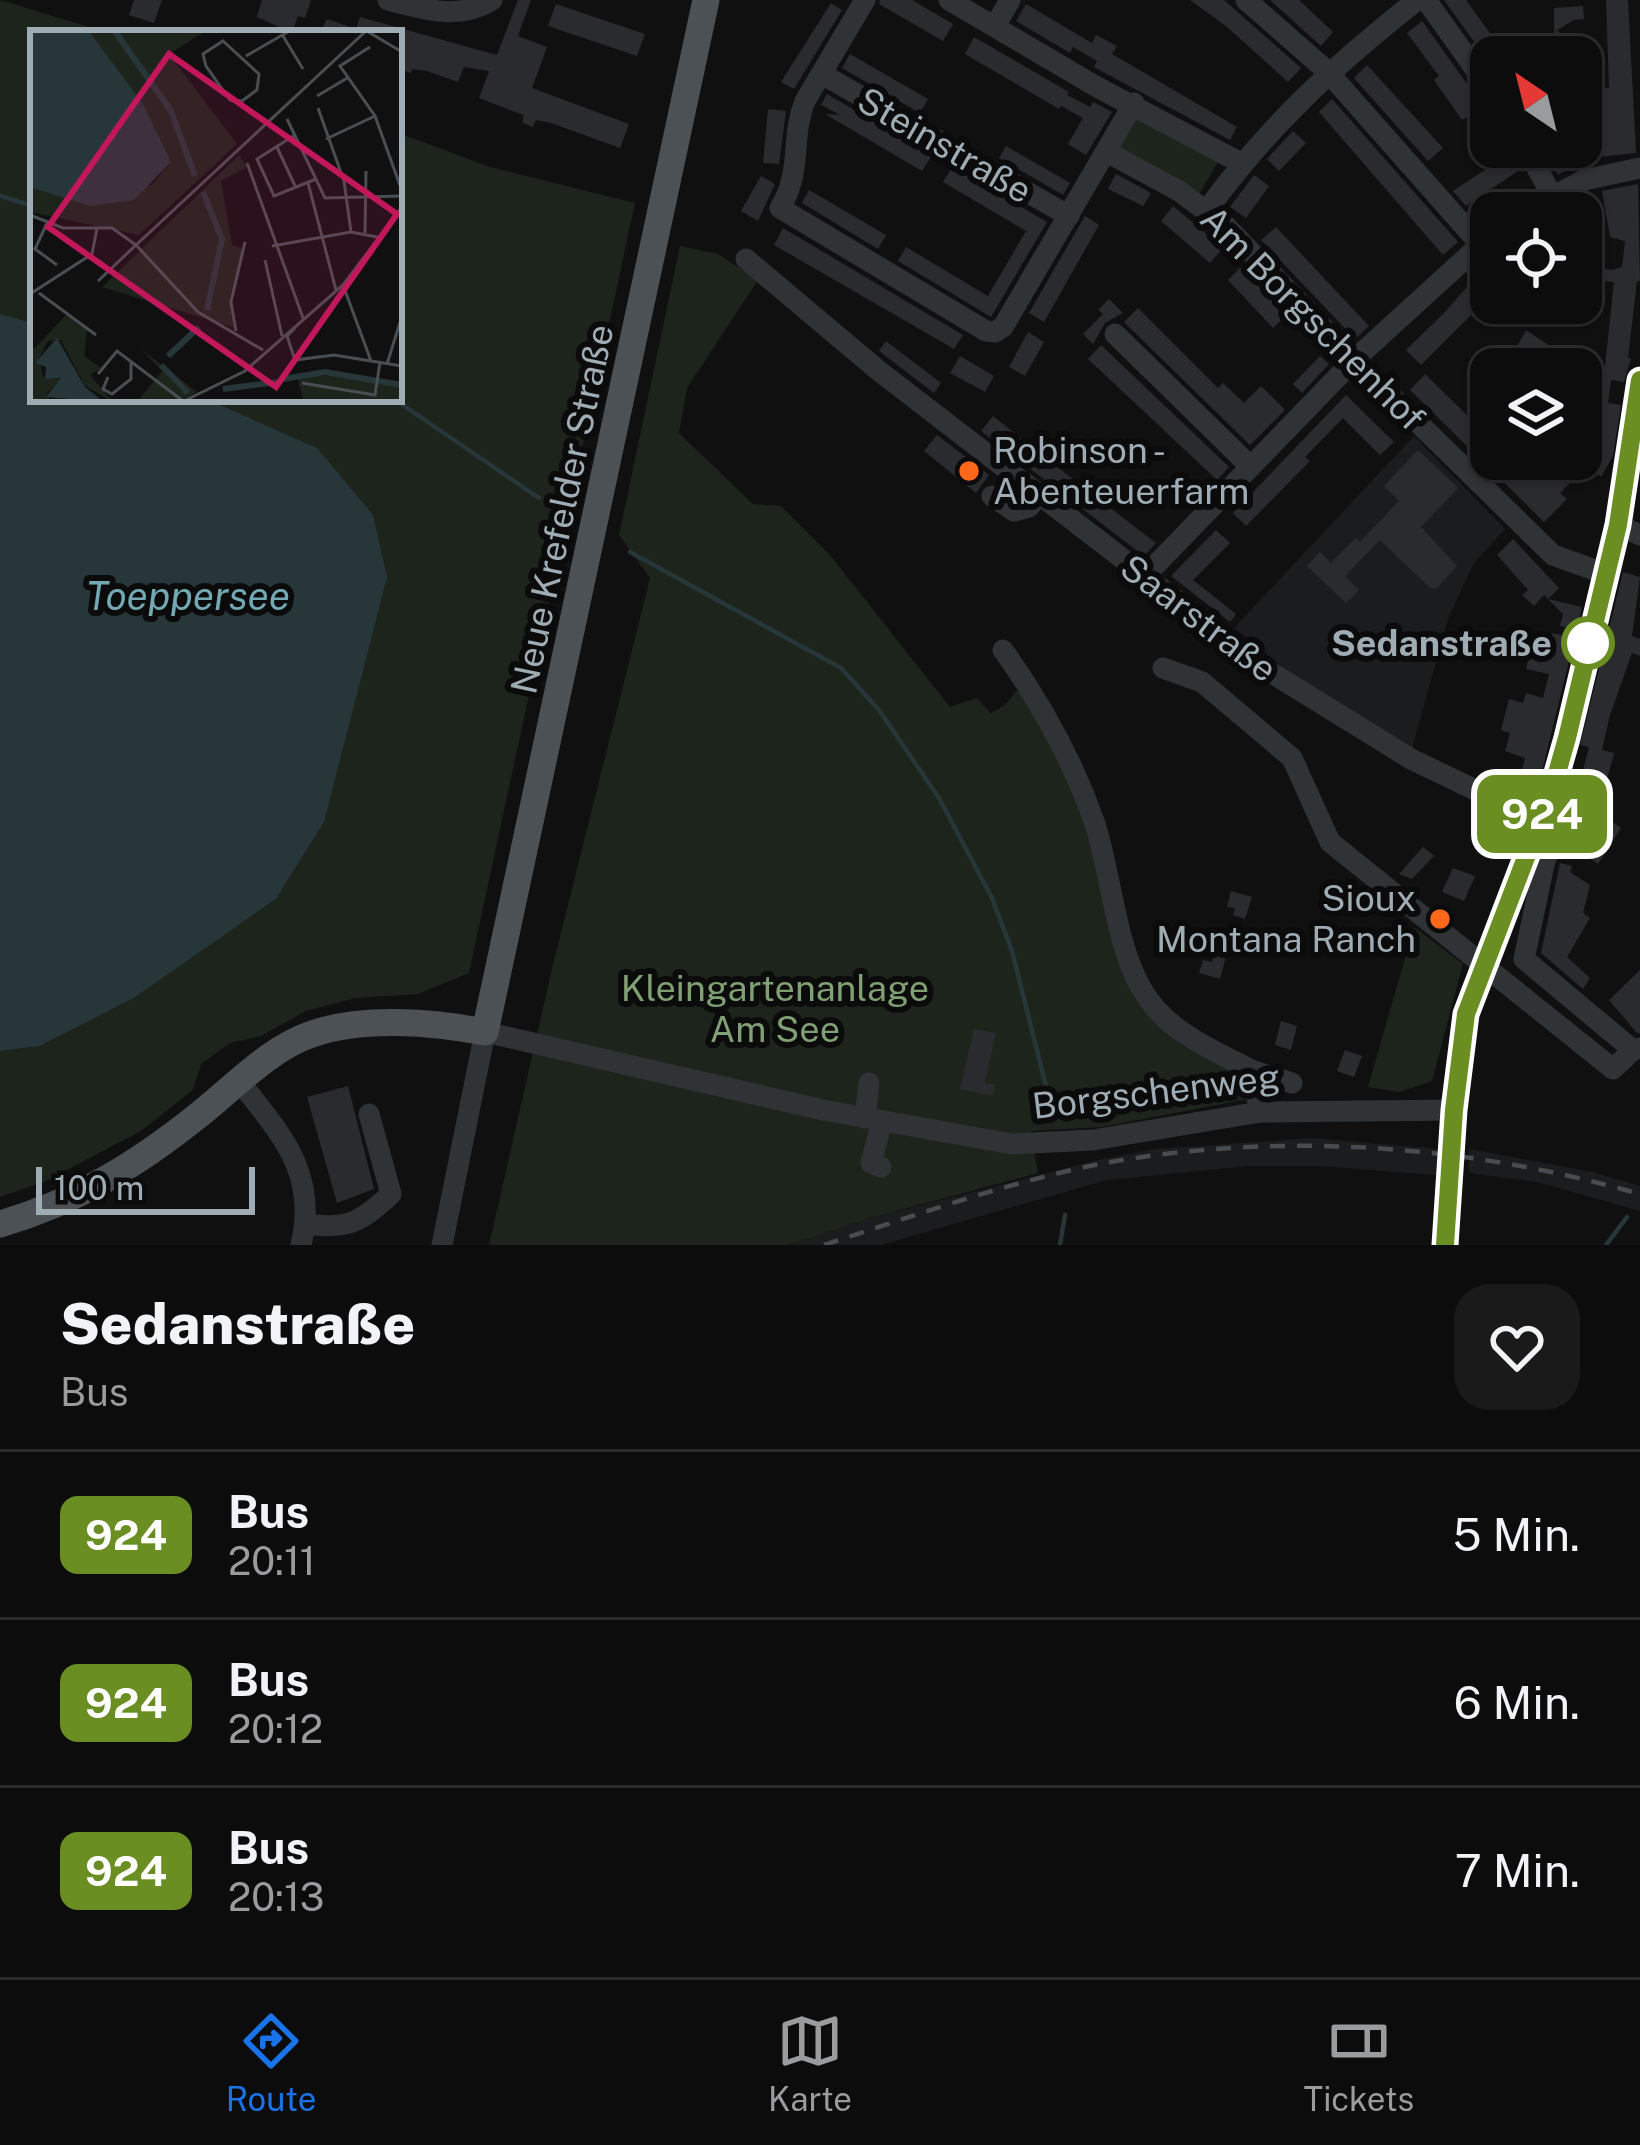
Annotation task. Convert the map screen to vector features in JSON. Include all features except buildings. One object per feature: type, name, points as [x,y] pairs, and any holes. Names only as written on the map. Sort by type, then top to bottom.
[{"type":"main road","name":"Neue Krefelder Straße","points":[[485,1032],[706,0]]},
{"type":"main road","name":"Borgschenweg","points":[[0,1224],[36,1213],[118,1174],[273,1055],[312,1034],[410,1023],[485,1032]]},
{"type":"street","points":[[388,0],[449,14],[481,8],[492,0]]},
{"type":"street","points":[[865,0],[799,117],[796,170],[780,208],[986,331],[1003,326],[1134,103]]},
{"type":"street","points":[[949,0],[1097,87],[1241,163]]},
{"type":"street","points":[[995,26],[1010,0]]},
{"type":"street","points":[[1246,0],[1328,71],[1470,224]]},
{"type":"street","points":[[1207,210],[1241,163],[1328,71],[1422,0],[1470,63]]},
{"type":"street","name":"Steinstraße","points":[[822,74],[1069,216]]},
{"type":"street","name":"Am Borgschenhof","points":[[1107,152],[1207,210],[1553,555],[1606,574]]},
{"type":"street","points":[[1560,192],[1584,180],[1640,168]]},
{"type":"street","points":[[1144,578],[1354,360],[1470,254]]},
{"type":"street","name":"Saarstraße","points":[[746,259],[1214,632],[1323,708],[1394,749],[1540,820]]},
{"type":"street","points":[[1115,334],[1251,467]]},
{"type":"street","points":[[1444,1245],[1466,1014],[1553,787],[1618,525],[1640,379]]},
{"type":"street","points":[[992,496],[1014,511],[1029,507],[1039,495]]},
{"type":"street","points":[[1618,525],[1640,535]]},
{"type":"street","points":[[1003,650],[1045,712],[1094,821],[1129,964],[1139,986],[1166,1020],[1251,1070],[1292,1083]]},
{"type":"street","points":[[1163,668],[1202,682],[1292,758],[1330,842],[1613,1069],[1636,1049],[1524,959],[1545,860],[1568,817],[1567,795],[1553,787]]},
{"type":"street","points":[[442,1245],[485,1032]]},
{"type":"street","name":"Borgschenweg","points":[[485,1032],[873,1119],[1012,1144],[1093,1140],[1260,1112],[1454,1110]]},
{"type":"street","points":[[1251,1070],[1260,1112]]},
{"type":"street","points":[[240,1082],[303,1175],[308,1198],[304,1234],[339,1228],[368,1216],[392,1194],[369,1114]]},
{"type":"street","points":[[869,1083],[871,1162],[881,1167]]},
{"type":"shaded area","points":[[1414,436],[1505,529],[1474,563],[1449,616],[1411,752],[1313,691],[1234,628]]},
{"type":"shaded area","points":[[1313,1138],[1438,1149],[1436,1175],[1249,1166],[1107,1180],[881,1245],[789,1245],[867,1219],[1098,1160],[1155,1149]]},
{"type":"shaded area","points":[[1469,1149],[1593,1172],[1640,1186],[1640,1211],[1537,1182],[1469,1173]]},
{"type":"green space","points":[[0,0],[99,30],[30,30],[30,322],[0,314]]},
{"type":"green space","points":[[1136,115],[1218,162],[1198,196],[1115,149]]},
{"type":"green space","points":[[402,134],[490,167],[635,203],[469,973],[418,994],[355,998],[306,1011],[261,1036],[230,1043],[201,1064],[193,1090],[141,1131],[46,1181],[0,1197],[0,1051],[40,1046],[134,998],[276,899],[324,822],[317,448],[214,402],[402,402]]},
{"type":"green space","name":"Kleingartenanlage Am See","points":[[680,246],[718,254],[758,280],[687,388],[679,433],[753,504],[781,506],[830,555],[950,707],[977,698],[991,713],[1021,686],[1088,827],[1116,949],[1133,993],[1166,1030],[1244,1074],[1248,1099],[1102,1127],[1031,1131],[1038,1173],[789,1245],[489,1245],[650,578],[619,535]]},
{"type":"green space","points":[[1414,927],[1463,964],[1432,1081],[1399,1092],[1368,1087]]},
{"type":"water","name":"Toeppersee","points":[[0,314],[30,322],[30,402],[214,402],[317,448],[373,515],[387,577],[324,822],[276,899],[134,998],[40,1046],[0,1051]]},
{"type":"waterway","points":[[0,196],[30,205]]},
{"type":"waterway","points":[[398,402],[539,498]]},
{"type":"waterway","points":[[630,552],[841,668],[879,710],[939,798],[992,898],[1012,951],[1054,1118]]},
{"type":"waterway","points":[[1060,1245],[1065,1215]]},
{"type":"waterway","points":[[1606,1245],[1627,1217]]},
{"type":"railway","points":[[824,1245],[1071,1170],[1240,1147],[1375,1148],[1442,1154],[1575,1177],[1640,1194]]},
{"type":"bus line","name":"924","points":[[1445,1245],[1466,1014],[1553,787],[1567,738],[1618,525],[1640,380]]},
{"type":"place","name":"Robinson - Abenteuerfarm","points":[[969,471]]},
{"type":"place","name":"Sedanstraße","points":[[1588,643]]},
{"type":"place","name":"Sioux Montana Ranch","points":[[1440,919]]}]
